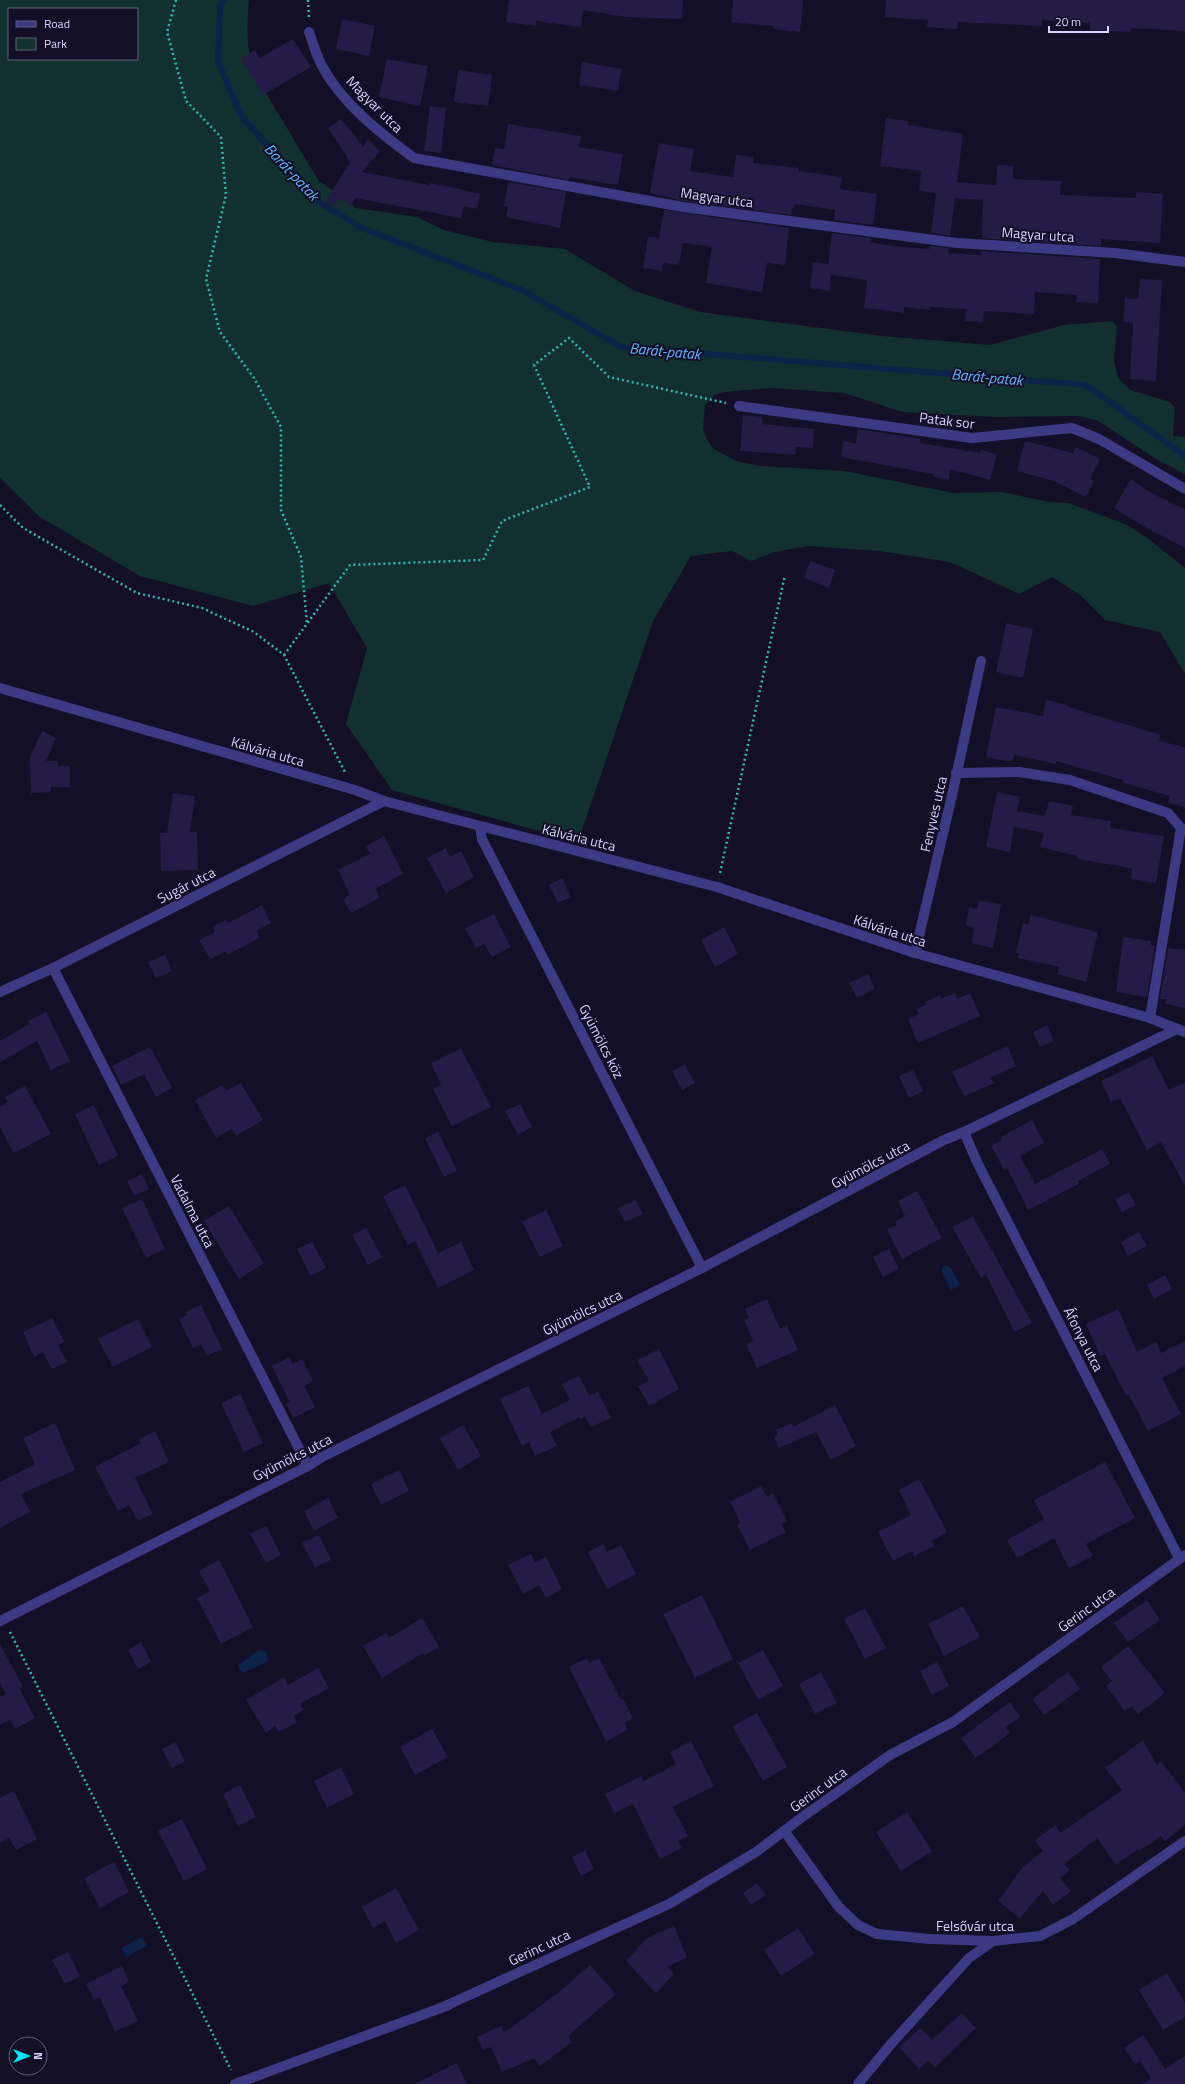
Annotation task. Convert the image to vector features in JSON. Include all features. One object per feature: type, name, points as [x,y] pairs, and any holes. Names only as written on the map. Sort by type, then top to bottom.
[{"type":"street","name":"Magyar utca","points":[[309,32],[321,64],[343,96],[382,135],[414,158],[683,207],[957,243],[1115,253],[1185,262]]},
{"type":"street","name":"Patak sor","points":[[739,406],[972,438],[1072,428],[1099,439],[1185,489]]},
{"type":"street","points":[[956,773],[981,661]]},
{"type":"street","name":"Kálvária utca","points":[[0,688],[355,790],[384,801],[717,887],[915,953],[1150,1018],[1181,1030]]},
{"type":"street","name":"Fenyves utca","points":[[915,953],[956,773],[1019,772],[1070,780],[1168,813],[1183,828],[1150,1018]]},
{"type":"street","name":"Sugár utca","points":[[0,992],[53,968],[384,801]]},
{"type":"street","name":"Gyümölcs köz","points":[[480,827],[482,839],[702,1268]]},
{"type":"street","name":"Vadalma utca","points":[[53,968],[308,1466]]},
{"type":"street","name":"Gyümölcs utca","points":[[2,1620],[308,1466],[322,1457],[702,1268],[944,1140],[1181,1030]]},
{"type":"street","name":"Áfonya utca","points":[[964,1132],[977,1162],[1182,1557]]},
{"type":"street","name":"Gerinc utca","points":[[443,2007],[669,1904],[756,1852],[890,1755],[953,1722],[1182,1557]]},
{"type":"street","name":"Felsővár utca","points":[[784,1832],[838,1906],[858,1924],[877,1934],[898,1937],[993,1942],[1040,1936],[1055,1930],[1073,1920],[1185,1841]]},
{"type":"street","points":[[858,2084],[891,2044],[969,1958],[993,1942]]},
{"type":"street","name":"Gerinc utca","points":[[236,2084],[443,2007],[513,1980],[571,1954],[443,2007]]},
{"type":"path","points":[[176,0],[167,32],[186,101],[221,137],[226,194],[206,279],[220,332],[254,378],[281,427],[281,510],[301,557],[307,624]]},
{"type":"path","points":[[284,655],[350,565],[483,560],[502,521],[590,487],[534,365],[569,338],[609,377],[739,406]]},
{"type":"path","points":[[0,505],[23,528],[137,593],[202,608],[254,632],[284,655],[355,790]]},
{"type":"path","points":[[717,887],[785,575]]},
{"type":"path","points":[[2,1620],[236,2084]]},
{"type":"green space","points":[[0,0],[249,0],[247,30],[250,58],[257,78],[318,180],[356,208],[417,217],[444,230],[493,242],[565,249],[635,291],[700,312],[882,336],[990,345],[1064,325],[1112,321],[1117,326],[1114,361],[1118,378],[1130,390],[1170,402],[1175,408],[1173,436],[1185,437],[1185,474],[1156,459],[1098,421],[1079,416],[994,417],[902,412],[844,393],[771,388],[724,392],[713,396],[705,405],[703,429],[707,440],[714,449],[736,461],[760,466],[844,471],[953,493],[1002,492],[1049,502],[1069,503],[1125,524],[1146,537],[1185,568],[1185,674],[1160,632],[1105,620],[1080,595],[1052,577],[1019,594],[950,562],[879,551],[809,546],[774,552],[751,561],[732,551],[691,556],[653,621],[578,842],[392,790],[346,724],[367,648],[329,583],[253,606],[140,576],[40,517],[0,478]]},
{"type":"water","points":[[946,1265],[951,1268],[960,1285],[951,1290],[942,1273],[942,1268]]},
{"type":"water","points":[[259,1650],[266,1651],[268,1661],[243,1673],[240,1671],[238,1665]]},
{"type":"water","points":[[142,1937],[147,1946],[126,1957],[121,1948]]},
{"type":"building","points":[[509,0],[683,0],[682,19],[626,17],[583,10],[581,27],[536,21],[536,26],[506,22]]},
{"type":"building","points":[[733,0],[803,0],[800,32],[773,29],[773,26],[731,22]]},
{"type":"building","points":[[886,0],[1185,0],[1185,31],[1131,28],[1131,32],[1090,30],[1090,23],[1042,20],[1042,26],[958,22],[957,29],[927,27],[928,20],[885,17]]},
{"type":"building","points":[[342,19],[375,26],[369,56],[336,49]]},
{"type":"building","points":[[293,39],[311,67],[263,95],[241,58],[255,50],[260,58]]},
{"type":"building","points":[[387,59],[428,66],[420,106],[379,97]]},
{"type":"building","points":[[582,62],[621,69],[618,91],[579,85]]},
{"type":"building","points":[[458,70],[492,75],[488,106],[454,102]]},
{"type":"building","points":[[430,106],[446,108],[441,153],[424,151]]},
{"type":"building","points":[[886,118],[908,121],[908,125],[963,134],[957,182],[996,185],[997,165],[1013,166],[1013,179],[1061,181],[1060,195],[1136,198],[1136,192],[1163,194],[1160,243],[1101,239],[1101,246],[982,238],[983,200],[955,198],[950,236],[931,233],[936,193],[919,191],[921,171],[880,166]]},
{"type":"building","points":[[341,119],[363,146],[368,139],[380,151],[362,172],[429,185],[430,183],[480,194],[477,209],[464,206],[461,218],[355,198],[351,206],[339,199],[333,206],[326,201],[350,162],[328,128]]},
{"type":"building","points":[[508,124],[581,136],[579,147],[623,154],[618,185],[569,177],[569,180],[492,165],[495,148],[504,149]]},
{"type":"building","points":[[659,143],[694,149],[690,171],[733,177],[736,155],[754,157],[753,163],[799,168],[798,171],[842,177],[840,189],[877,194],[873,225],[834,220],[835,210],[795,204],[794,208],[792,208],[791,215],[684,201],[650,193]]},
{"type":"building","points":[[508,182],[566,192],[560,228],[506,217],[508,207],[504,206]]},
{"type":"building","points":[[664,210],[789,228],[785,265],[767,263],[762,292],[706,283],[712,247],[683,243],[679,265],[663,263],[662,271],[643,268],[648,237],[659,238]]},
{"type":"building","points":[[832,233],[871,238],[871,242],[892,246],[929,249],[930,246],[949,248],[948,253],[981,255],[981,251],[1100,259],[1098,303],[1076,302],[1077,295],[1035,292],[1034,314],[984,311],[983,322],[965,321],[966,309],[930,307],[930,310],[904,307],[904,313],[864,308],[867,280],[831,275],[830,291],[810,288],[813,262],[828,264]]},
{"type":"building","points":[[1140,279],[1162,280],[1156,381],[1130,379],[1133,323],[1123,322],[1125,298],[1138,299]]},
{"type":"building","points":[[743,415],[762,417],[762,424],[814,429],[813,448],[796,447],[795,455],[740,451]]},
{"type":"building","points":[[858,429],[921,439],[920,443],[980,453],[981,450],[997,454],[990,480],[950,469],[949,480],[933,477],[933,474],[841,457],[843,441],[856,443]]},
{"type":"building","points":[[1025,441],[1073,453],[1076,447],[1100,459],[1090,479],[1094,481],[1086,497],[1054,481],[1017,471]]},
{"type":"building","points":[[1131,479],[1148,491],[1185,510],[1185,548],[1147,528],[1114,508]]},
{"type":"building","points":[[810,561],[835,570],[829,588],[804,578]]},
{"type":"building","points":[[1006,623],[1033,629],[1023,678],[996,672]]},
{"type":"building","points":[[1046,700],[1068,705],[1068,707],[1161,735],[1159,741],[1185,747],[1185,807],[1168,803],[1170,796],[1123,783],[1123,780],[1056,761],[1056,764],[1014,755],[1012,762],[986,757],[996,707],[1043,716]]},
{"type":"building","points":[[42,731],[56,738],[46,761],[58,761],[58,766],[70,766],[70,787],[51,787],[51,792],[32,793],[31,796],[30,757]]},
{"type":"building","points":[[997,792],[1020,797],[1017,811],[1045,816],[1049,801],[1073,806],[1071,815],[1111,821],[1110,828],[1164,836],[1156,883],[1131,879],[1132,869],[1077,859],[1077,856],[1040,847],[1044,833],[1014,827],[1010,852],[986,847]]},
{"type":"building","points":[[173,793],[195,796],[190,832],[197,832],[198,870],[161,871],[160,833],[167,833]]},
{"type":"building","points":[[384,836],[403,874],[375,889],[380,898],[351,913],[343,899],[350,895],[338,870],[370,854],[366,846]]},
{"type":"building","points":[[446,848],[450,857],[461,851],[474,877],[446,893],[427,858]]},
{"type":"building","points":[[562,878],[571,897],[558,903],[549,885]]},
{"type":"building","points":[[979,901],[1001,904],[993,948],[972,943],[974,927],[966,926],[969,907],[977,909]]},
{"type":"building","points":[[262,905],[271,923],[256,931],[260,938],[227,955],[226,951],[210,959],[199,940],[215,932],[213,927],[226,920],[228,923]]},
{"type":"building","points":[[494,914],[511,947],[492,957],[484,944],[476,948],[465,928]]},
{"type":"building","points":[[1031,915],[1098,932],[1086,982],[1057,974],[1059,967],[1018,958],[1019,954],[1016,953],[1023,923],[1028,925]]},
{"type":"building","points":[[724,927],[738,954],[715,967],[701,940]]},
{"type":"building","points":[[1123,937],[1151,941],[1151,945],[1155,946],[1147,997],[1116,992]]},
{"type":"building","points":[[1168,948],[1185,950],[1185,1008],[1165,1004],[1166,999],[1160,999]]},
{"type":"building","points":[[165,955],[172,971],[156,978],[148,962]]},
{"type":"building","points":[[868,974],[875,989],[857,998],[849,983]]},
{"type":"building","points":[[955,993],[957,999],[970,993],[980,1016],[918,1043],[908,1019],[919,1014],[916,1009],[927,1004],[925,1002],[940,995],[941,999]]},
{"type":"building","points":[[46,1012],[70,1061],[51,1070],[37,1041],[0,1062],[0,1041],[29,1024],[28,1021]]},
{"type":"building","points":[[1047,1025],[1054,1041],[1040,1047],[1033,1032]]},
{"type":"building","points":[[1007,1046],[1016,1066],[990,1078],[995,1083],[964,1096],[952,1072]]},
{"type":"building","points":[[150,1047],[172,1088],[156,1097],[144,1074],[121,1085],[112,1066]]},
{"type":"building","points":[[461,1048],[491,1107],[452,1126],[433,1089],[441,1085],[431,1063]]},
{"type":"building","points":[[1152,1056],[1169,1090],[1185,1082],[1185,1186],[1161,1142],[1147,1150],[1120,1098],[1111,1102],[1101,1081]]},
{"type":"building","points":[[685,1064],[695,1083],[682,1090],[672,1071]]},
{"type":"building","points":[[913,1070],[923,1091],[909,1098],[899,1076]]},
{"type":"building","points":[[241,1083],[263,1120],[236,1136],[232,1129],[216,1138],[195,1100],[222,1085],[226,1091]]},
{"type":"building","points":[[25,1086],[51,1134],[14,1153],[0,1127],[0,1107],[8,1102],[5,1097]]},
{"type":"building","points":[[520,1104],[532,1127],[518,1135],[505,1111]]},
{"type":"building","points":[[94,1105],[118,1156],[99,1165],[75,1114]]},
{"type":"building","points":[[1032,1120],[1044,1143],[1020,1156],[1035,1184],[1102,1149],[1110,1164],[1078,1181],[1079,1184],[1028,1210],[1007,1168],[1004,1170],[991,1146],[1002,1140],[1001,1137]]},
{"type":"building","points":[[438,1132],[457,1170],[444,1177],[425,1138]]},
{"type":"building","points":[[142,1174],[149,1189],[134,1196],[127,1181]]},
{"type":"building","points":[[405,1185],[438,1253],[461,1242],[474,1270],[438,1288],[415,1241],[408,1245],[383,1196]]},
{"type":"building","points":[[917,1191],[942,1238],[902,1259],[887,1230],[897,1225],[895,1222],[905,1216],[898,1201]]},
{"type":"building","points":[[1129,1192],[1136,1205],[1122,1212],[1115,1199]]},
{"type":"building","points":[[142,1199],[165,1249],[146,1258],[122,1208]]},
{"type":"building","points":[[636,1200],[643,1214],[625,1222],[618,1208]]},
{"type":"building","points":[[229,1206],[264,1263],[239,1279],[204,1221]]},
{"type":"building","points":[[546,1210],[563,1246],[540,1257],[522,1222]]},
{"type":"building","points":[[973,1216],[1032,1323],[1015,1332],[986,1275],[981,1278],[952,1227]]},
{"type":"building","points":[[366,1228],[382,1257],[368,1265],[352,1235]]},
{"type":"building","points":[[1139,1232],[1147,1246],[1128,1256],[1121,1242]]},
{"type":"building","points":[[312,1242],[326,1268],[311,1276],[297,1249]]},
{"type":"building","points":[[889,1249],[899,1269],[883,1277],[873,1257]]},
{"type":"building","points":[[1165,1275],[1172,1289],[1154,1299],[1147,1285]]},
{"type":"building","points":[[767,1299],[780,1329],[787,1325],[798,1350],[757,1368],[746,1344],[753,1341],[744,1320],[749,1318],[745,1309]]},
{"type":"building","points":[[201,1305],[222,1349],[207,1356],[201,1344],[193,1348],[179,1319],[187,1315],[185,1312]]},
{"type":"building","points":[[1118,1309],[1137,1352],[1156,1342],[1161,1353],[1185,1341],[1185,1366],[1162,1378],[1181,1414],[1148,1431],[1129,1395],[1126,1396],[1105,1354],[1100,1356],[1086,1324]]},
{"type":"building","points":[[52,1318],[65,1342],[58,1345],[67,1362],[52,1369],[43,1352],[34,1357],[23,1332]]},
{"type":"building","points":[[138,1319],[152,1347],[113,1367],[98,1339]]},
{"type":"building","points":[[659,1349],[679,1389],[649,1406],[638,1386],[649,1381],[637,1360]]},
{"type":"building","points":[[289,1357],[293,1364],[302,1359],[313,1381],[304,1386],[315,1407],[293,1418],[286,1404],[290,1402],[272,1366]]},
{"type":"building","points":[[579,1376],[589,1396],[598,1392],[611,1418],[591,1427],[585,1416],[580,1419],[579,1417],[550,1432],[557,1446],[535,1456],[529,1442],[522,1446],[500,1399],[528,1386],[542,1414],[570,1400],[562,1384]]},
{"type":"building","points":[[240,1394],[263,1443],[244,1452],[221,1403]]},
{"type":"building","points":[[835,1405],[856,1446],[831,1460],[816,1432],[779,1448],[774,1437],[778,1435],[776,1430],[792,1423],[793,1427]]},
{"type":"building","points":[[55,1423],[75,1470],[21,1494],[30,1512],[0,1528],[0,1482],[35,1464],[23,1438]]},
{"type":"building","points":[[463,1425],[481,1456],[458,1470],[440,1438]]},
{"type":"building","points":[[155,1431],[169,1462],[135,1478],[153,1514],[138,1521],[129,1505],[118,1511],[95,1467],[141,1443],[139,1439]]},
{"type":"building","points":[[1105,1462],[1135,1518],[1086,1544],[1093,1556],[1069,1568],[1054,1538],[1017,1558],[1007,1540],[1044,1519],[1034,1500]]},
{"type":"building","points":[[399,1470],[409,1491],[381,1505],[371,1484]]},
{"type":"building","points":[[919,1479],[947,1532],[932,1541],[934,1546],[914,1556],[912,1551],[893,1561],[878,1532],[911,1515],[899,1490]]},
{"type":"building","points":[[761,1486],[767,1497],[773,1493],[787,1521],[781,1524],[786,1532],[750,1550],[737,1525],[740,1522],[730,1502]]},
{"type":"building","points":[[328,1498],[338,1518],[314,1531],[304,1511]]},
{"type":"building","points":[[266,1526],[281,1555],[266,1563],[250,1534]]},
{"type":"building","points":[[319,1535],[331,1560],[315,1568],[302,1543]]},
{"type":"building","points":[[604,1544],[607,1552],[621,1545],[636,1574],[607,1589],[588,1552]]},
{"type":"building","points":[[531,1554],[535,1562],[546,1557],[562,1589],[546,1598],[539,1585],[523,1594],[508,1565]]},
{"type":"building","points":[[219,1560],[253,1627],[221,1644],[197,1598],[210,1591],[199,1571]]},
{"type":"building","points":[[702,1595],[733,1659],[695,1678],[663,1614]]},
{"type":"building","points":[[1147,1600],[1160,1620],[1128,1642],[1114,1623]]},
{"type":"building","points":[[963,1606],[980,1637],[944,1656],[928,1624]]},
{"type":"building","points":[[865,1608],[886,1648],[865,1659],[844,1619]]},
{"type":"building","points":[[422,1618],[439,1647],[424,1656],[423,1653],[382,1678],[363,1646],[386,1633],[389,1638]]},
{"type":"building","points":[[141,1642],[151,1662],[138,1669],[128,1650]]},
{"type":"building","points":[[0,1644],[23,1687],[19,1688],[35,1718],[15,1729],[10,1720],[0,1725],[0,1697],[6,1694],[0,1683]]},
{"type":"building","points":[[1128,1646],[1165,1693],[1138,1714],[1132,1706],[1125,1711],[1106,1686],[1112,1681],[1101,1667]]},
{"type":"building","points":[[763,1650],[783,1686],[758,1700],[738,1663]]},
{"type":"building","points":[[587,1658],[589,1663],[599,1658],[621,1700],[623,1699],[633,1718],[624,1723],[628,1730],[606,1741],[569,1667]]},
{"type":"building","points":[[937,1662],[949,1686],[932,1695],[920,1671]]},
{"type":"building","points":[[318,1668],[329,1688],[300,1704],[304,1710],[294,1716],[297,1722],[279,1732],[275,1726],[266,1733],[246,1700],[284,1677],[288,1685]]},
{"type":"building","points":[[821,1672],[837,1703],[815,1714],[799,1684]]},
{"type":"building","points":[[1068,1672],[1080,1689],[1044,1715],[1032,1699]]},
{"type":"building","points":[[1010,1702],[1020,1717],[1006,1727],[1010,1733],[976,1758],[961,1738]]},
{"type":"building","points":[[757,1713],[787,1767],[763,1781],[732,1726]]},
{"type":"building","points":[[432,1729],[448,1757],[415,1775],[400,1747]]},
{"type":"building","points":[[1143,1740],[1157,1765],[1161,1761],[1185,1793],[1185,1825],[1165,1841],[1161,1836],[1139,1851],[1138,1849],[1116,1865],[1097,1838],[1064,1864],[1070,1870],[1060,1878],[1071,1891],[1053,1905],[1043,1891],[1020,1918],[998,1901],[1023,1867],[1043,1851],[1035,1840],[1055,1825],[1061,1833],[1122,1790],[1105,1768]]},
{"type":"building","points":[[691,1741],[714,1786],[673,1807],[688,1836],[678,1841],[682,1848],[660,1859],[633,1804],[614,1813],[605,1794],[641,1776],[644,1781],[676,1764],[670,1752]]},
{"type":"building","points":[[175,1742],[185,1761],[172,1768],[162,1749]]},
{"type":"building","points":[[341,1767],[354,1794],[327,1808],[314,1781]]},
{"type":"building","points":[[240,1785],[256,1817],[238,1826],[223,1794]]},
{"type":"building","points":[[14,1791],[37,1839],[16,1850],[9,1838],[0,1843],[0,1798]]},
{"type":"building","points":[[907,1812],[932,1851],[901,1871],[876,1832]]},
{"type":"building","points":[[182,1819],[207,1869],[184,1881],[158,1831]]},
{"type":"building","points":[[585,1850],[594,1869],[581,1876],[572,1857]]},
{"type":"building","points":[[114,1862],[129,1892],[100,1908],[84,1878]]},
{"type":"building","points":[[757,1883],[766,1895],[751,1905],[743,1893]]},
{"type":"building","points":[[396,1888],[419,1930],[396,1943],[385,1921],[373,1928],[362,1907]]},
{"type":"building","points":[[674,1926],[687,1957],[667,1967],[674,1974],[656,1993],[626,1961],[647,1938]]},
{"type":"building","points":[[798,1928],[815,1954],[781,1976],[764,1950]]},
{"type":"building","points":[[68,1952],[80,1976],[65,1984],[52,1960]]},
{"type":"building","points":[[590,1965],[616,1994],[568,2036],[572,2042],[540,2066],[534,2058],[502,2072],[491,2047],[483,2050],[477,2037],[501,2026],[504,2033],[559,1992]]},
{"type":"building","points":[[122,1966],[129,1982],[121,1986],[138,2021],[115,2032],[100,1997],[94,2000],[86,1984]]},
{"type":"building","points":[[1167,1973],[1185,2003],[1185,2017],[1163,2030],[1139,1990]]},
{"type":"building","points":[[962,2013],[976,2028],[935,2067],[928,2060],[919,2069],[899,2047],[920,2028],[932,2040]]},
{"type":"building","points":[[1143,2035],[1165,2069],[1185,2056],[1185,2084],[1143,2084],[1151,2078],[1140,2061],[1135,2064],[1124,2048]]},
{"type":"building","points":[[457,2063],[467,2084],[415,2084]]},
{"type":"waterway","name":"Barát-patak","points":[[223,0],[220,9],[218,62],[242,117],[319,202],[362,228],[522,290],[621,347],[1086,385],[1185,456]]}]
